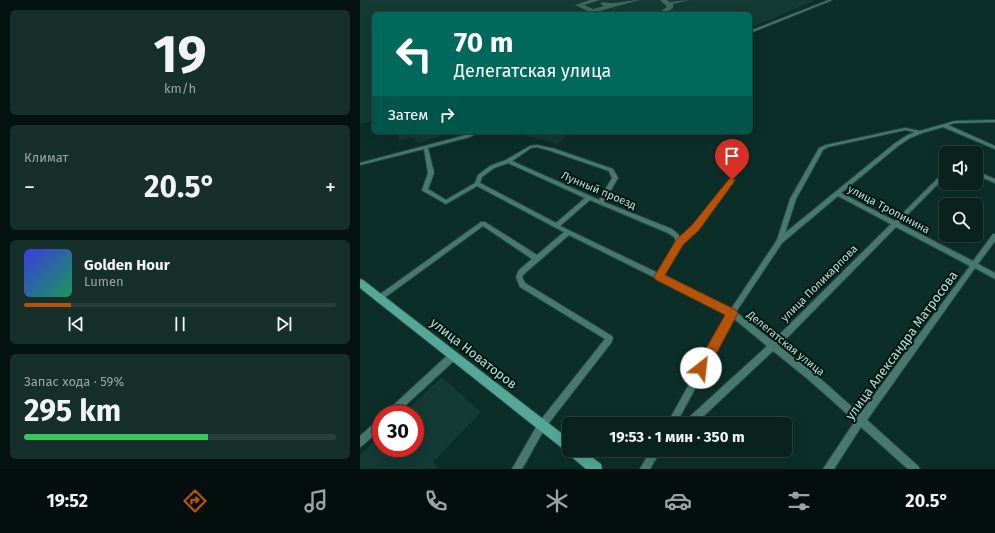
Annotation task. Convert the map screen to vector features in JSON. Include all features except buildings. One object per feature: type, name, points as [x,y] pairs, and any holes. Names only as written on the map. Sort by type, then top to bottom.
[{"type":"main road","name":"улица Новаторов","points":[[360,283],[378,299],[562,441]]},
{"type":"main road","points":[[581,457],[596,469]]},
{"type":"street","points":[[752,31],[831,0]]},
{"type":"street","points":[[674,417],[732,313],[780,241],[896,145],[908,137],[955,122],[995,121]]},
{"type":"street","points":[[943,125],[995,148]]},
{"type":"street","points":[[780,241],[793,199],[823,147],[905,129],[920,132]]},
{"type":"street","points":[[360,164],[472,134]]},
{"type":"street","points":[[426,147],[431,173],[425,190],[446,202],[477,184],[480,176],[492,167],[508,161],[530,147],[538,146],[611,170],[615,178],[600,202]]},
{"type":"street","name":"Лунный проезд","points":[[508,161],[589,198],[670,231],[676,236],[679,242]]},
{"type":"street","points":[[983,176],[995,181]]},
{"type":"street","points":[[659,277],[679,242],[695,227],[732,180]]},
{"type":"street","name":"улица Поликарпова","points":[[696,417],[773,346],[939,180]]},
{"type":"street","name":"Делегатская улица","points":[[477,184],[556,226],[732,313],[861,420],[915,469]]},
{"type":"street","name":"улица Тропинина","points":[[837,193],[895,225],[995,276]]},
{"type":"street","points":[[556,226],[589,198]]},
{"type":"street","points":[[378,299],[483,223],[536,258]]},
{"type":"street","points":[[517,469],[542,425],[609,338],[522,285],[518,277],[521,272],[536,258],[568,232]]},
{"type":"street","name":"улица Александра Матросова","points":[[828,469],[861,420],[995,236]]},
{"type":"street","points":[[400,405],[452,356]]},
{"type":"street","points":[[360,442],[372,431]]},
{"type":"street","points":[[645,469],[652,457]]},
{"type":"shaded area","points":[[360,0],[816,0],[752,27],[752,12],[372,12],[372,121],[360,124]]},
{"type":"shaded area","points":[[397,134],[448,134],[419,143],[411,137],[398,141]]},
{"type":"shaded area","points":[[520,134],[567,134],[558,144]]},
{"type":"shaded area","points":[[442,377],[481,412],[433,462],[439,469],[360,469],[360,455],[372,444],[372,457],[424,457],[424,405],[412,405]]},
{"type":"taxiway","points":[[597,0],[578,5],[592,11],[612,6]]},
{"type":"taxiway","points":[[612,6],[637,0]]},
{"type":"taxiway","points":[[662,12],[671,7],[663,0]]},
{"type":"taxiway","points":[[669,5],[671,3],[687,0]]},
{"type":"taxiway","points":[[603,4],[612,6]]},
{"type":"route","points":[[701,368],[732,313],[659,277],[679,242],[695,227],[732,180]]}]
